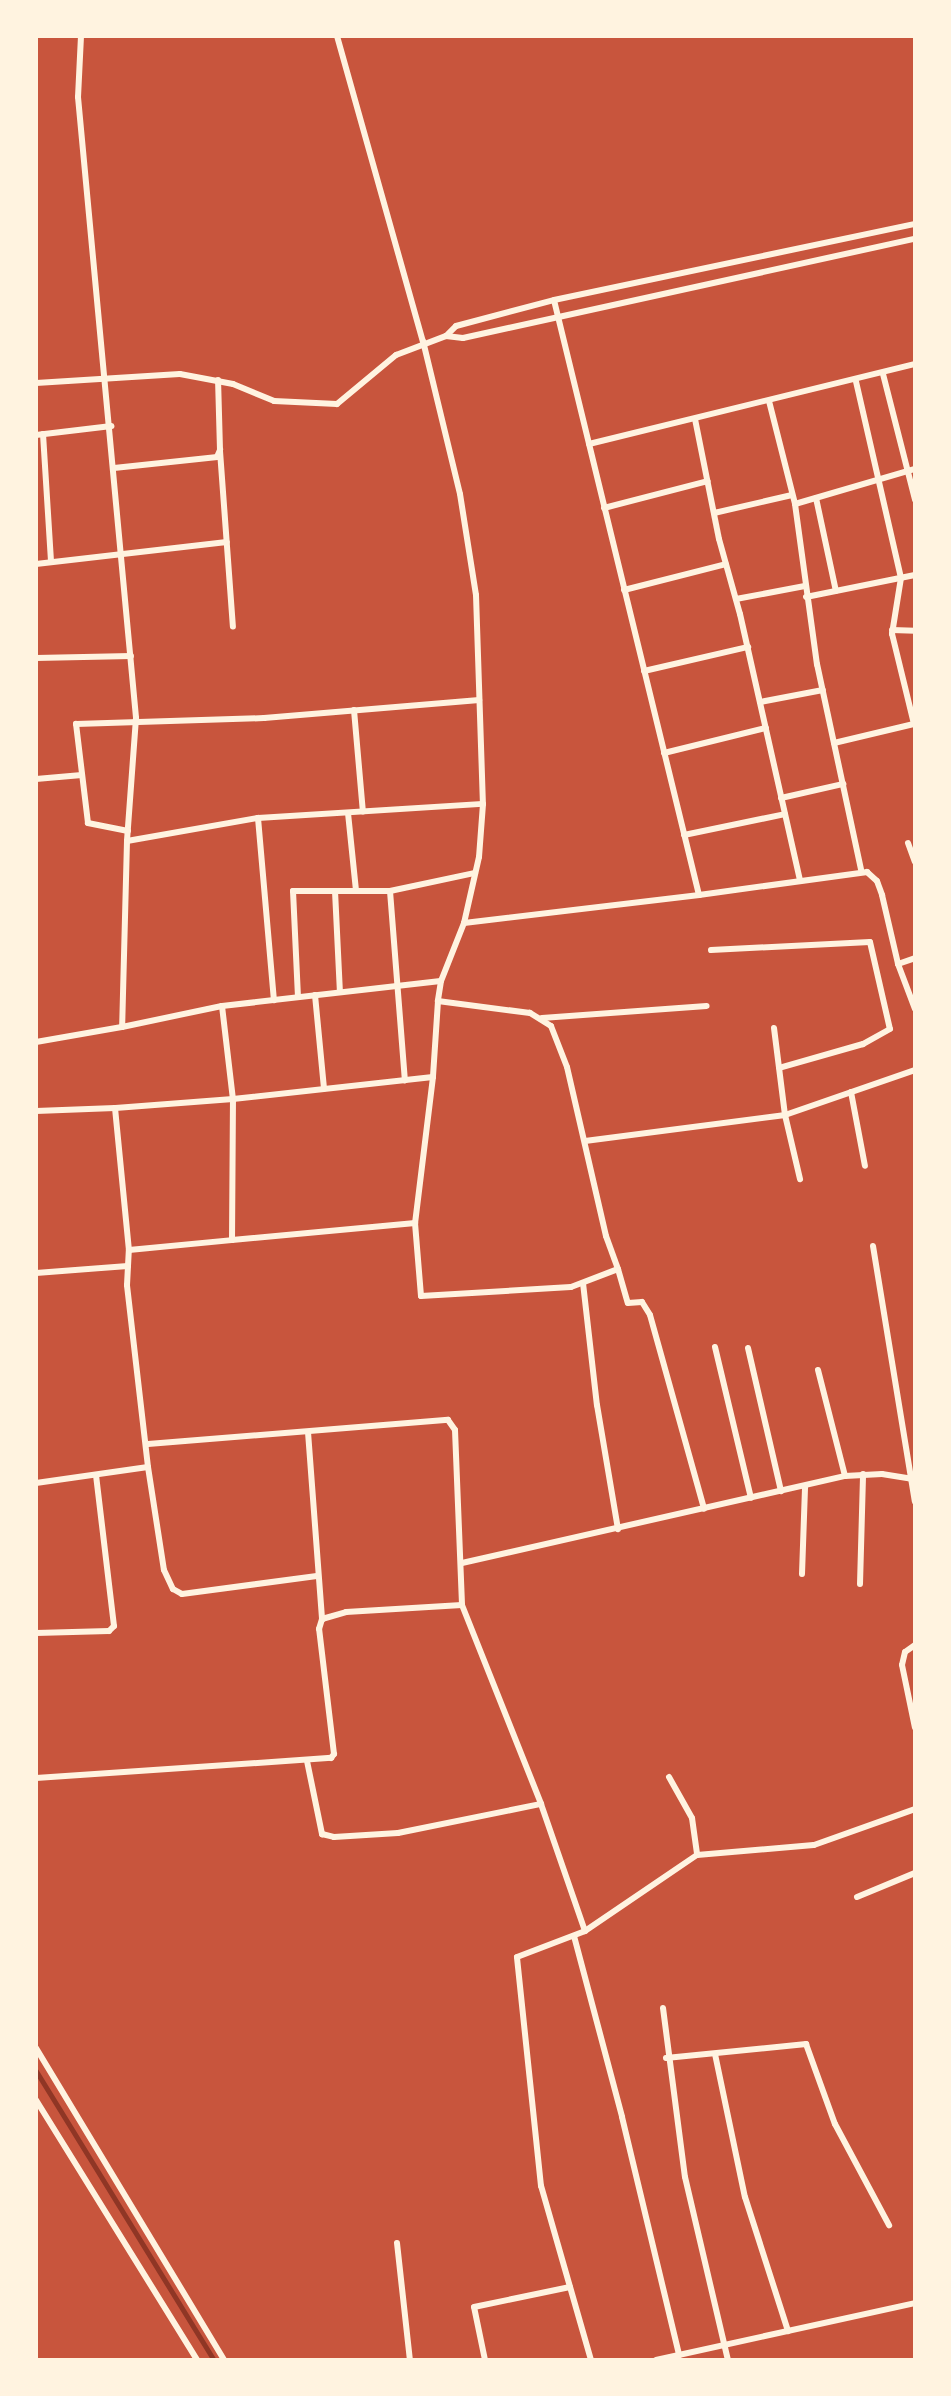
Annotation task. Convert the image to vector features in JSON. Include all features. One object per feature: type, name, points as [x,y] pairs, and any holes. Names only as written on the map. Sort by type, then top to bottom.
[{"type":"street","points":[[81,36],[78,97],[107,376],[136,723],[127,841],[122,1027]]},
{"type":"street","points":[[337,36],[423,341],[460,494],[476,595],[483,804],[475,873],[464,923],[441,981],[438,1001],[433,1077],[415,1223],[421,1296],[496,1294],[583,1283],[618,1269]]},
{"type":"street","points":[[446,336],[456,326],[554,300],[915,224]]},
{"type":"street","points":[[36,383],[107,376],[180,374],[218,380],[274,401],[337,404],[387,361],[423,341],[446,336],[463,338],[915,239]]},
{"type":"street","points":[[554,300],[699,895]]},
{"type":"street","points":[[589,444],[856,381],[915,364]]},
{"type":"street","points":[[883,374],[915,500]]},
{"type":"street","points":[[218,380],[220,450],[233,627]]},
{"type":"street","points":[[834,743],[914,724],[892,630],[902,578],[856,381]]},
{"type":"street","points":[[769,401],[795,504],[806,597],[861,870],[877,881],[898,964],[915,1009]]},
{"type":"street","points":[[695,418],[714,513],[748,647],[800,880]]},
{"type":"street","points":[[51,562],[40,434],[111,426]]},
{"type":"street","points":[[114,468],[209,460],[220,450]]},
{"type":"street","points":[[795,504],[915,469]]},
{"type":"street","points":[[604,508],[708,482]]},
{"type":"street","points":[[714,513],[792,495]]},
{"type":"street","points":[[816,498],[836,591]]},
{"type":"street","points":[[36,564],[227,542]]},
{"type":"street","points":[[624,590],[726,564]]},
{"type":"street","points":[[806,597],[915,575]]},
{"type":"street","points":[[736,599],[805,586]]},
{"type":"street","points":[[892,630],[915,631]]},
{"type":"street","points":[[644,671],[748,647]]},
{"type":"street","points":[[36,658],[131,656]]},
{"type":"street","points":[[760,702],[823,690]]},
{"type":"street","points":[[128,831],[88,823],[76,724],[136,723],[479,700]]},
{"type":"street","points":[[354,710],[363,812]]},
{"type":"street","points":[[664,753],[766,728]]},
{"type":"street","points":[[36,779],[82,775]]},
{"type":"street","points":[[782,798],[843,784]]},
{"type":"street","points":[[127,841],[258,818],[483,804]]},
{"type":"street","points":[[348,813],[356,891]]},
{"type":"street","points":[[684,835],[785,814]]},
{"type":"street","points":[[258,818],[274,1000]]},
{"type":"street","points":[[908,843],[915,862]]},
{"type":"street","points":[[464,923],[699,895],[861,870]]},
{"type":"street","points":[[298,997],[293,891],[390,891],[475,873]]},
{"type":"street","points":[[335,891],[340,992]]},
{"type":"street","points":[[390,891],[405,1080]]},
{"type":"street","points":[[711,950],[870,942],[890,1029],[863,1044],[779,1068]]},
{"type":"street","points":[[898,964],[915,958]]},
{"type":"street","points":[[36,1042],[222,1006],[441,981]]},
{"type":"street","points":[[315,995],[324,1089]]},
{"type":"street","points":[[438,1001],[542,1018],[707,1006]]},
{"type":"street","points":[[222,1006],[233,1099],[232,1240]]},
{"type":"street","points":[[542,1018],[559,1044],[585,1141],[603,1225],[628,1303],[642,1302],[650,1315],[704,1509]]},
{"type":"street","points":[[774,1028],[785,1115],[800,1179]]},
{"type":"street","points":[[585,1141],[785,1115],[915,1070]]},
{"type":"street","points":[[36,1111],[115,1108],[233,1099],[433,1077]]},
{"type":"street","points":[[851,1092],[865,1166]]},
{"type":"street","points":[[115,1108],[129,1250],[128,1266],[148,1444],[148,1467],[164,1570],[173,1589],[182,1594],[317,1576]]},
{"type":"street","points":[[129,1250],[415,1223]]},
{"type":"street","points":[[873,1246],[914,1479],[915,1502]]},
{"type":"street","points":[[36,1273],[128,1266]]},
{"type":"street","points":[[583,1283],[597,1406],[618,1529]]},
{"type":"street","points":[[715,1347],[751,1498]]},
{"type":"street","points":[[748,1348],[782,1491]]},
{"type":"street","points":[[818,1370],[845,1476]]},
{"type":"street","points":[[148,1444],[448,1420],[452,1424],[462,1563],[462,1605],[541,1804],[585,1931]]},
{"type":"street","points":[[36,1778],[327,1760],[334,1754],[319,1629],[322,1618],[317,1576],[308,1432]]},
{"type":"street","points":[[36,1483],[148,1467]]},
{"type":"street","points":[[36,1633],[109,1630],[114,1626],[96,1474]]},
{"type":"street","points":[[462,1563],[845,1476],[863,1474],[914,1479]]},
{"type":"street","points":[[860,1584],[863,1474]]},
{"type":"street","points":[[802,1574],[805,1486]]},
{"type":"street","points":[[322,1618],[339,1613],[462,1605]]},
{"type":"street","points":[[915,1646],[905,1652],[902,1665],[915,1728]]},
{"type":"street","points":[[307,1761],[322,1834],[334,1837],[398,1833],[541,1804]]},
{"type":"street","points":[[669,1777],[692,1818],[698,1855]]},
{"type":"street","points":[[591,2360],[541,2186],[517,1957],[585,1931],[698,1855],[814,1845],[913,1810],[915,1819]]},
{"type":"street","points":[[856,1897],[915,1873]]},
{"type":"street","points":[[573,1936],[622,2117],[679,2355]]},
{"type":"street","points":[[663,2008],[666,2058],[685,2177],[728,2360]]},
{"type":"street","points":[[666,2058],[806,2044],[835,2124],[889,2224]]},
{"type":"street","points":[[36,2048],[224,2360]]},
{"type":"street","points":[[715,2054],[747,2204],[788,2331]]},
{"type":"street","points":[[36,2100],[197,2360]]},
{"type":"street","points":[[396,2243],[410,2360]]},
{"type":"street","points":[[485,2360],[474,2307],[570,2287]]},
{"type":"street","points":[[656,2360],[915,2303]]},
{"type":"waterway","points":[[36,2071],[214,2360]]}]
